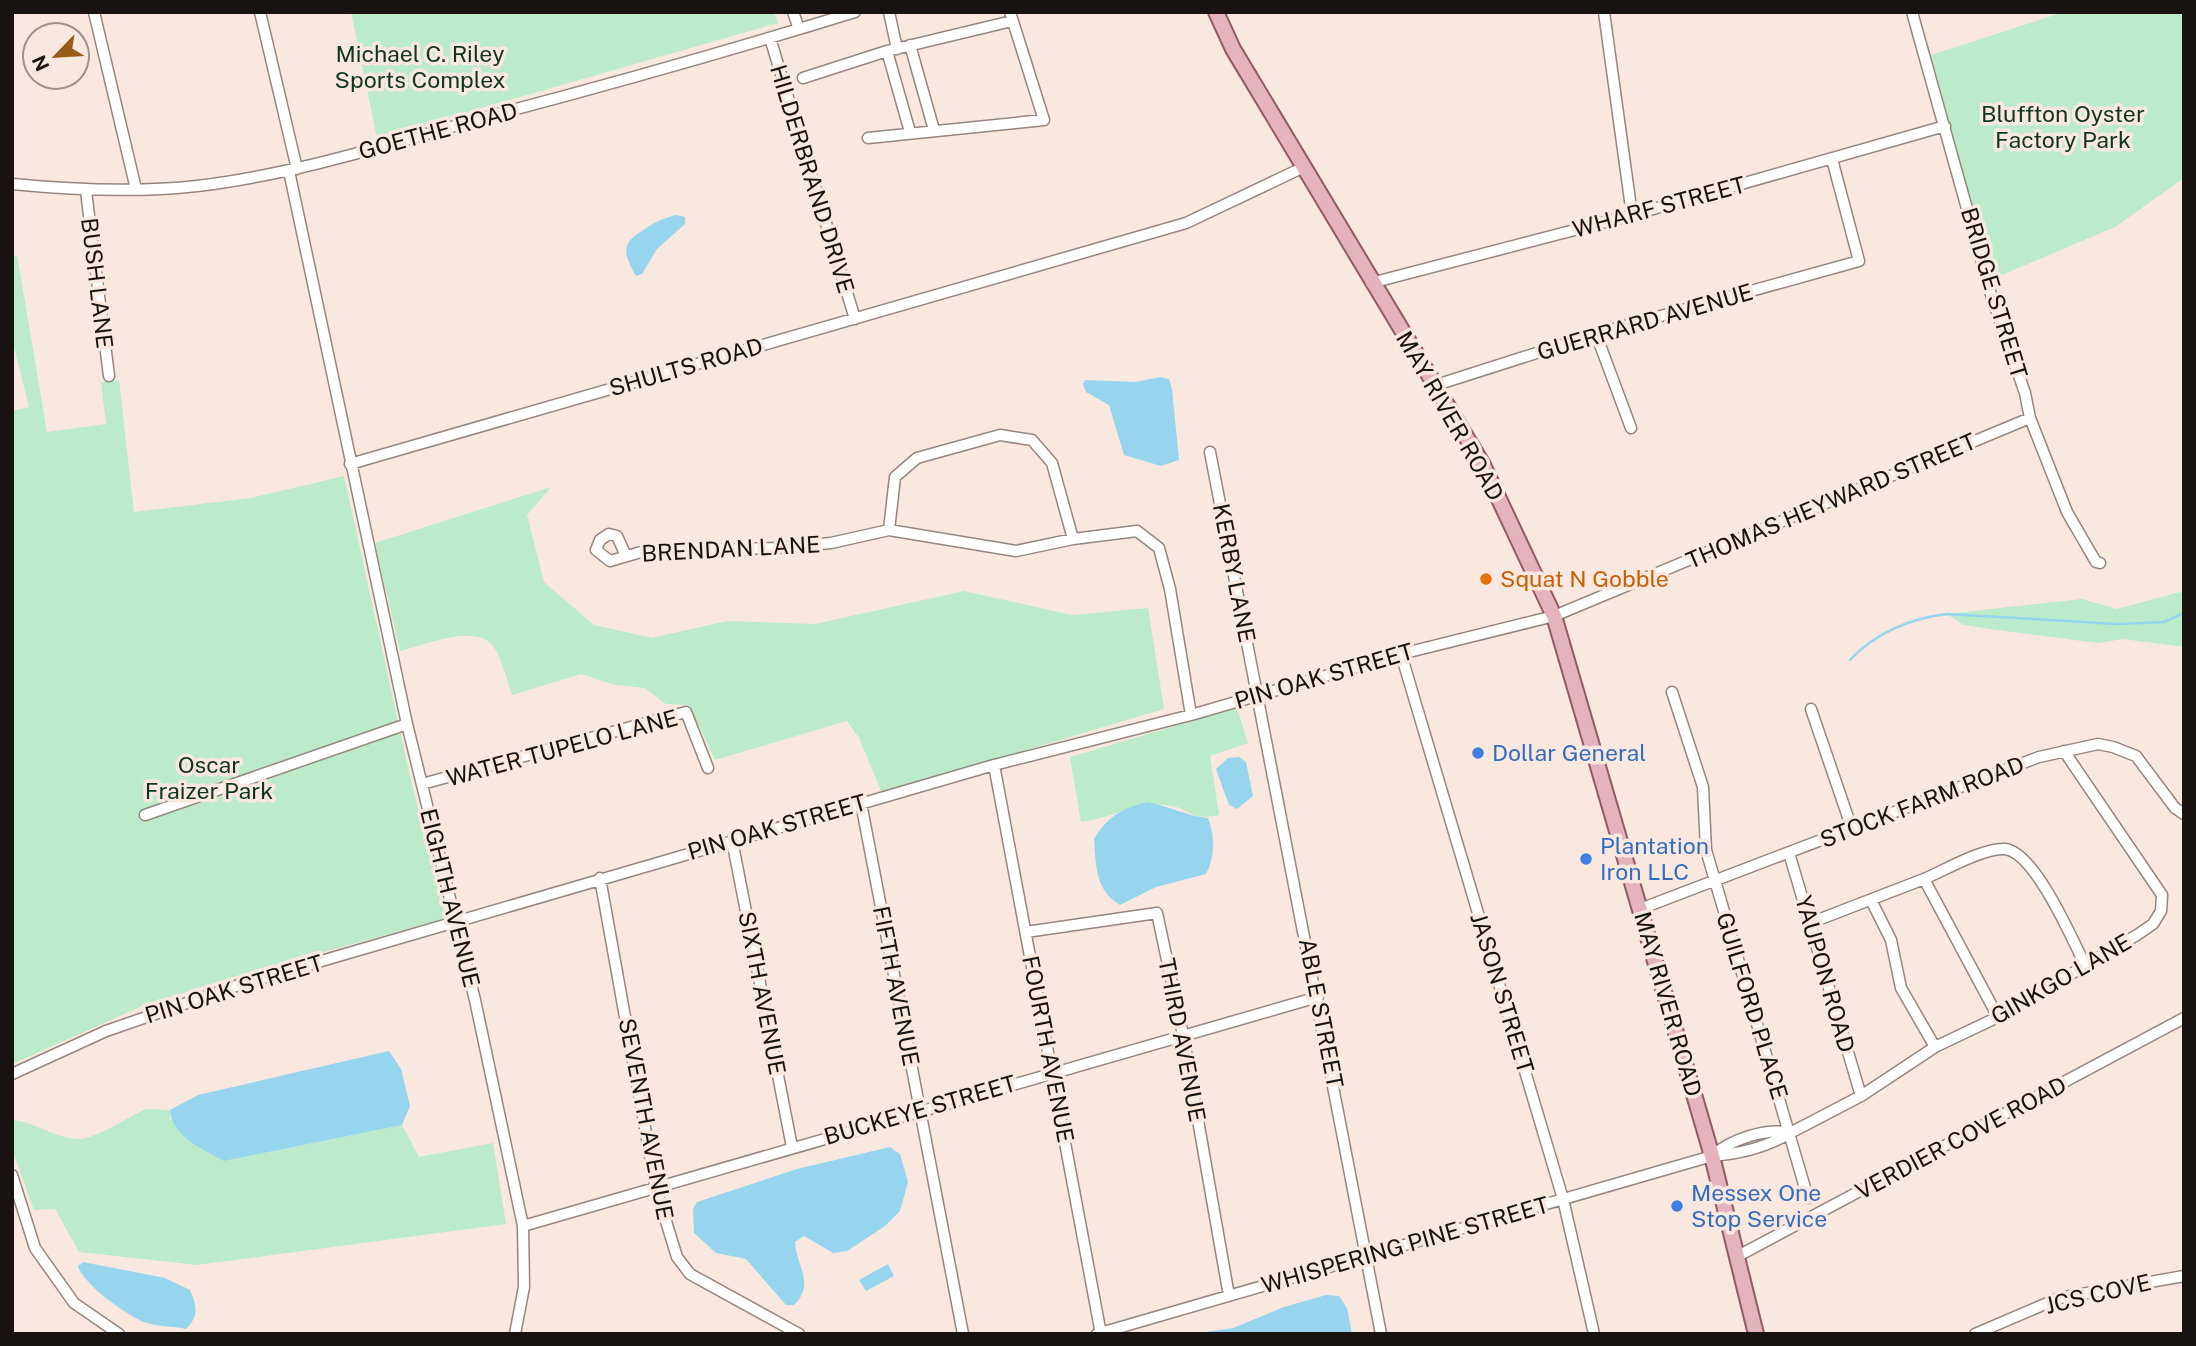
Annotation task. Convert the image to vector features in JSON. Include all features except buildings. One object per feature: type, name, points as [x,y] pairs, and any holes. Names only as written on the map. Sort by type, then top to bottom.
[{"type":"main road","name":"MAY RIVER ROAD","points":[[1216,12],[1233,49],[1483,466],[1554,616],[1712,1156],[1756,1334]]},
{"type":"street","points":[[94,12],[136,189]]},
{"type":"street","points":[[260,12],[350,464]]},
{"type":"street","points":[[793,12],[799,29]]},
{"type":"street","name":"GOETHE ROAD","points":[[12,184],[86,191],[136,189],[196,186],[293,170],[855,12]]},
{"type":"street","points":[[889,12],[892,50],[910,132]]},
{"type":"street","points":[[1604,12],[1632,215]]},
{"type":"street","name":"BRIDGE STREET","points":[[1912,12],[1992,298],[2025,393],[2029,418],[2067,512],[2096,562],[2100,563]]},
{"type":"street","points":[[803,78],[1011,16],[1044,120],[867,138]]},
{"type":"street","name":"HILDERBRAND DRIVE","points":[[770,38],[855,320]]},
{"type":"street","points":[[910,46],[934,130]]},
{"type":"street","name":"WHARF STREET","points":[[1371,283],[1632,215],[1945,126]]},
{"type":"street","name":"GUERRARD AVENUE","points":[[1433,386],[1596,334],[1859,261],[1832,159]]},
{"type":"street","name":"SHULTS ROAD","points":[[350,464],[1186,223],[1304,167]]},
{"type":"street","name":"BUSH LANE","points":[[86,191],[108,376]]},
{"type":"street","points":[[1596,334],[1631,428]]},
{"type":"street","name":"THOMAS HEYWARD STREET","points":[[1554,616],[2029,418]]},
{"type":"street","points":[[889,530],[895,477],[917,458],[1000,435],[1032,440],[1052,463],[1073,539]]},
{"type":"street","name":"KERBY LANE","points":[[1210,452],[1257,694]]},
{"type":"street","name":"EIGHTH AVENUE","points":[[350,464],[407,724],[475,1000],[523,1226],[524,1287],[515,1334]]},
{"type":"street","name":"BRENDAN LANE","points":[[626,556],[641,552],[776,548],[831,543],[889,530],[1016,551],[1073,539],[1137,531],[1159,548],[1170,589],[1191,715]]},
{"type":"street","name":"PIN OAK STREET","points":[[12,1074],[106,1031],[239,985],[994,765],[1191,715],[1401,654],[1554,616]]},
{"type":"street","name":"JASON STREET","points":[[1401,654],[1563,1199],[1594,1334]]},
{"type":"street","name":"GUILFORD PLACE","points":[[1672,692],[1703,787],[1706,850],[1714,881],[1808,1199]]},
{"type":"street","name":"ABLE STREET","points":[[1257,694],[1318,997],[1381,1334]]},
{"type":"street","points":[[1811,709],[1852,830]]},
{"type":"street","name":"WATER TUPELO LANE","points":[[422,784],[685,712],[708,768]]},
{"type":"street","points":[[145,815],[407,724]]},
{"type":"street","name":"STOCK FARM ROAD","points":[[1640,909],[2039,757],[2098,744],[2136,756],[2175,808],[2184,814]]},
{"type":"street","name":"GINKGO LANE","points":[[1712,1156],[1730,1155],[1764,1145],[1861,1096],[1935,1048],[1998,1017],[2086,967],[2153,924],[2161,911],[2162,895],[2064,751]]},
{"type":"street","name":"FOURTH AVENUE","points":[[994,765],[1100,1333]]},
{"type":"street","name":"FIFTH AVENUE","points":[[861,803],[963,1334]]},
{"type":"street","name":"SIXTH AVENUE","points":[[732,840],[792,1147]]},
{"type":"street","points":[[1810,923],[1872,902],[1980,855],[2004,849],[2013,852],[2037,875],[2086,967]]},
{"type":"street","name":"YAUPON ROAD","points":[[1789,853],[1861,1096]]},
{"type":"street","name":"SEVENTH AVENUE","points":[[600,878],[656,1189],[677,1257],[690,1274],[799,1334]]},
{"type":"street","points":[[1924,879],[1998,1017]]},
{"type":"street","points":[[1872,902],[1891,940],[1901,988],[1935,1048]]},
{"type":"street","name":"THIRD AVENUE","points":[[1026,932],[1157,913],[1183,1035],[1229,1296]]},
{"type":"street","name":"BUCKEYE STREET","points":[[523,1226],[1318,997]]},
{"type":"street","name":"VERDIER COVE ROAD","points":[[1738,1256],[2184,1018]]},
{"type":"street","name":"WHISPERING PINE STREET","points":[[1100,1333],[1712,1156]]},
{"type":"street","points":[[12,1175],[35,1248],[74,1303],[119,1334]]},
{"type":"street","name":"JCS COVE","points":[[1975,1334],[2059,1298],[2184,1276]]},
{"type":"green space","name":"Michael C. Riley Sports Complex","points":[[351,12],[774,12],[778,23],[377,138]]},
{"type":"green space","name":"Bluffton Oyster Factory Park","points":[[2064,12],[2184,12],[2184,178],[2115,227],[1990,280],[1931,55]]},
{"type":"green space","name":"Oscar Fraizer Park","points":[[17,255],[47,432],[106,424],[101,382],[119,380],[134,512],[251,498],[344,476],[410,776],[445,916],[443,919],[226,979],[140,1007],[12,1064],[12,411],[29,407],[12,339],[12,256]]},
{"type":"green space","points":[[551,487],[527,515],[544,582],[594,625],[652,638],[727,621],[815,624],[964,591],[1072,615],[1148,608],[1164,709],[882,793],[859,738],[847,721],[715,760],[689,705],[666,704],[645,688],[615,685],[581,674],[512,695],[503,665],[488,641],[477,637],[451,637],[400,651],[375,543]]},
{"type":"green space","points":[[2184,591],[2184,647],[2123,639],[2098,643],[1990,629],[1963,625],[1947,614],[2082,599],[2117,609]]},
{"type":"green space","points":[[1237,708],[1248,743],[1210,756],[1219,815],[1203,817],[1172,806],[1148,805],[1081,822],[1070,757]]},
{"type":"green space","points":[[146,1109],[170,1110],[170,1119],[224,1161],[402,1125],[419,1157],[493,1143],[506,1224],[197,1265],[79,1252],[55,1209],[34,1210],[12,1149],[12,1120],[63,1137],[81,1139],[104,1131]]},
{"type":"water","points":[[676,215],[685,217],[685,224],[657,249],[642,274],[636,276],[628,261],[626,249],[631,239],[652,224]]},
{"type":"water","points":[[1160,377],[1169,379],[1172,389],[1179,460],[1161,466],[1124,455],[1109,405],[1086,392],[1083,384],[1085,380],[1136,382]]},
{"type":"water","points":[[1239,757],[1246,762],[1253,796],[1237,809],[1229,805],[1216,769],[1228,758]]},
{"type":"water","points":[[1147,802],[1208,818],[1213,839],[1211,861],[1206,874],[1156,887],[1120,905],[1101,885],[1094,839],[1116,814]]},
{"type":"water","points":[[389,1051],[401,1069],[410,1106],[402,1125],[224,1161],[182,1135],[172,1119],[170,1110],[198,1095]]},
{"type":"water","points":[[890,1147],[900,1154],[908,1182],[900,1211],[885,1226],[847,1251],[833,1253],[804,1236],[795,1242],[804,1290],[794,1305],[786,1305],[746,1259],[716,1253],[694,1233],[693,1209],[697,1202],[797,1169]]},
{"type":"water","points":[[83,1262],[165,1278],[190,1290],[195,1306],[193,1320],[186,1329],[139,1320],[118,1307],[89,1282],[78,1266]]},
{"type":"water","points":[[888,1264],[894,1276],[866,1291],[859,1280]]},
{"type":"water","points":[[1326,1295],[1339,1296],[1347,1308],[1352,1334],[1192,1334],[1233,1328],[1284,1307]]},
{"type":"waterway","points":[[1850,660],[1860,650],[1894,628],[1947,614],[2117,624],[2164,622],[2184,613]]},
{"type":"place","name":"Squat N Gobble","points":[[1486,579]]},
{"type":"place","name":"Dollar General","points":[[1478,753]]},
{"type":"place","name":"Plantation Iron LLC","points":[[1586,859]]},
{"type":"place","name":"Messex One Stop Service","points":[[1677,1206]]}]
